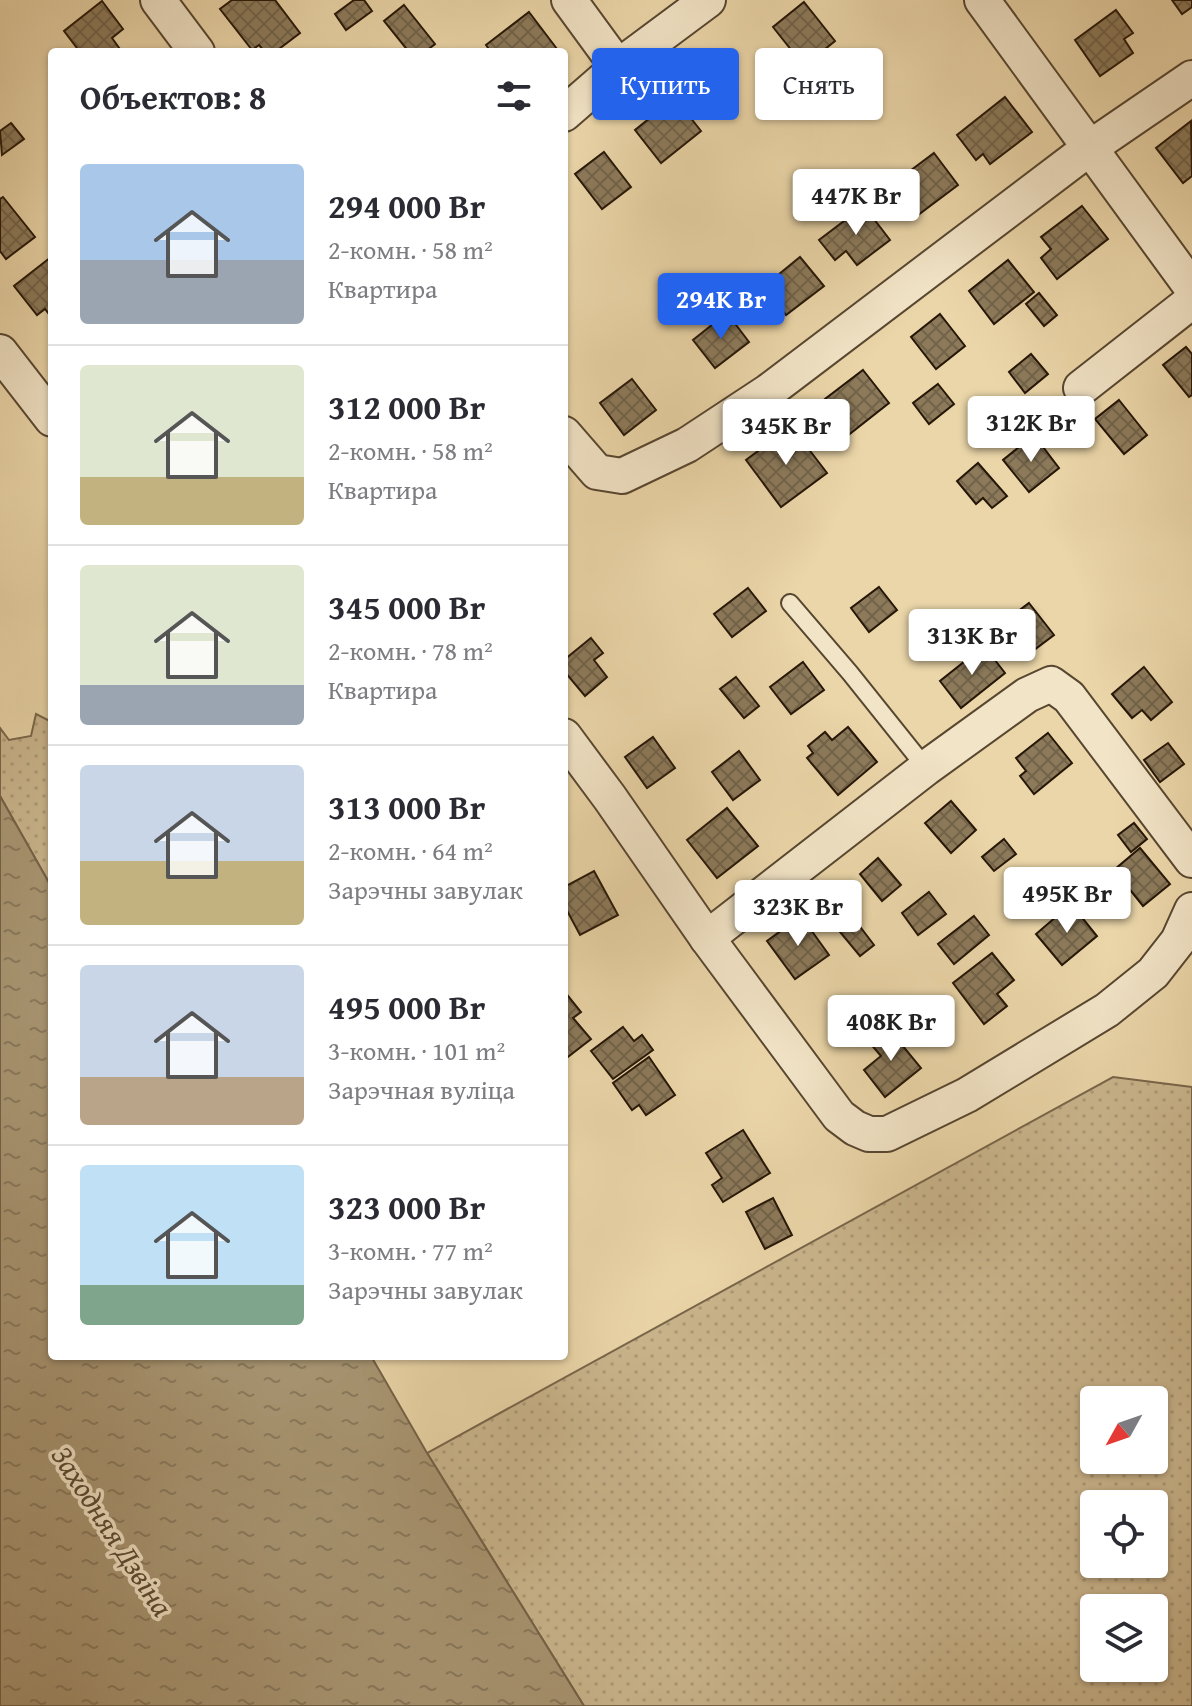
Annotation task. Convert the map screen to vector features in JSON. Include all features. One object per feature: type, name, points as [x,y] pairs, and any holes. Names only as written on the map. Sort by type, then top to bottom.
[{"type":"street","points":[[158,0],[194,48]]},
{"type":"street","points":[[569,0],[604,48]]},
{"type":"street","points":[[644,48],[708,0]]},
{"type":"street","points":[[982,0],[1192,288]]},
{"type":"street","points":[[568,439],[597,472],[622,476],[687,445],[769,391],[1091,147],[1192,78]]},
{"type":"street","points":[[568,111],[592,90]]},
{"type":"street","points":[[1081,388],[1192,301]]},
{"type":"street","points":[[0,352],[48,414]]},
{"type":"street","points":[[707,938],[926,768],[1027,695],[1051,684],[1069,697],[1192,860]]},
{"type":"street","points":[[568,742],[707,938],[839,1116],[869,1134],[887,1134],[967,1095],[1107,1010],[1153,973],[1178,941],[1192,910]]},
{"type":"lane","points":[[790,603],[926,768]]},
{"type":"shaded area","points":[[36,714],[48,720],[48,881],[0,796],[0,728],[9,740],[31,736]]},
{"type":"shaded area","points":[[1113,1077],[1192,1087],[1192,1706],[584,1706],[427,1453]]},
{"type":"water","name":"Заходняя Дзвіна","points":[[0,796],[48,881],[48,1360],[373,1360],[427,1453],[584,1706],[0,1706]]},
{"type":"building","points":[[232,0],[275,0],[300,33],[280,48],[262,48],[259,45],[250,48],[220,9]]},
{"type":"building","points":[[354,0],[364,0],[372,11],[346,30],[335,14]]},
{"type":"building","points":[[1172,0],[1192,0],[1192,7],[1182,14]]},
{"type":"building","points":[[102,1],[123,29],[112,38],[119,48],[77,48],[64,31]]},
{"type":"building","points":[[804,2],[835,41],[826,48],[790,48],[773,27]]},
{"type":"building","points":[[404,5],[435,44],[430,48],[406,48],[384,21]]},
{"type":"building","points":[[1116,10],[1133,33],[1124,39],[1133,53],[1100,76],[1075,40]]},
{"type":"building","points":[[529,12],[556,48],[488,48],[486,45]]},
{"type":"building","points":[[1005,97],[1032,132],[990,164],[983,154],[976,160],[957,135]]},
{"type":"building","points":[[648,120],[692,120],[701,131],[661,163],[635,130]]},
{"type":"building","points":[[1191,121],[1192,176],[1183,183],[1156,148]]},
{"type":"building","points":[[11,123],[24,139],[2,155],[0,131]]},
{"type":"building","points":[[604,152],[631,187],[602,209],[575,174]]},
{"type":"building","points":[[934,153],[958,185],[918,215],[894,183]]},
{"type":"building","points":[[3,197],[35,237],[6,259],[0,251],[0,199]]},
{"type":"building","points":[[864,206],[890,240],[857,265],[846,251],[835,260],[819,240]]},
{"type":"building","points":[[1082,206],[1108,239],[1057,279],[1041,258],[1051,249],[1041,237]]},
{"type":"building","points":[[800,257],[824,286],[786,315],[777,304],[771,309],[757,292]]},
{"type":"building","points":[[48,259],[48,313],[45,309],[37,315],[14,286]]},
{"type":"building","points":[[1008,260],[1034,292],[994,324],[969,291]]},
{"type":"building","points":[[1039,293],[1057,315],[1044,326],[1026,304]]},
{"type":"building","points":[[727,313],[749,342],[715,368],[693,340]]},
{"type":"building","points":[[940,314],[965,346],[936,369],[911,337]]},
{"type":"building","points":[[1186,347],[1192,354],[1192,395],[1189,397],[1163,365]]},
{"type":"building","points":[[1031,354],[1048,374],[1025,393],[1009,372]]},
{"type":"building","points":[[863,370],[889,403],[842,440],[826,420],[835,412],[825,399]]},
{"type":"building","points":[[632,379],[656,410],[624,435],[600,403]]},
{"type":"building","points":[[938,384],[954,404],[929,424],[913,403]]},
{"type":"building","points":[[1119,400],[1147,435],[1124,454],[1095,419]]},
{"type":"building","points":[[791,426],[827,473],[781,507],[746,460]]},
{"type":"building","points":[[1034,435],[1059,468],[1029,492],[1003,460]]},
{"type":"building","points":[[978,463],[1007,496],[992,508],[983,498],[976,504],[957,481]]},
{"type":"building","points":[[879,587],[897,610],[869,632],[851,608]]},
{"type":"building","points":[[748,588],[766,611],[732,637],[714,614]]},
{"type":"building","points":[[1029,603],[1054,635],[1034,650],[1009,618]]},
{"type":"building","points":[[591,638],[603,653],[594,660],[607,677],[585,696],[568,676],[568,657]]},
{"type":"building","points":[[984,646],[1005,673],[961,708],[940,681]]},
{"type":"building","points":[[803,662],[824,690],[791,714],[770,687]]},
{"type":"building","points":[[1144,667],[1172,702],[1151,720],[1142,710],[1132,718],[1112,694]]},
{"type":"building","points":[[736,677],[759,706],[744,718],[720,689]]},
{"type":"building","points":[[848,727],[877,762],[838,795],[807,758],[813,753],[808,746],[825,732],[832,740]]},
{"type":"building","points":[[1048,733],[1072,763],[1034,794],[1020,776],[1026,771],[1016,758]]},
{"type":"building","points":[[653,737],[675,768],[647,788],[625,757]]},
{"type":"building","points":[[1168,743],[1184,764],[1160,782],[1144,760]]},
{"type":"building","points":[[739,751],[760,780],[733,800],[712,772]]},
{"type":"building","points":[[951,801],[976,830],[951,853],[925,823]]},
{"type":"building","points":[[727,808],[758,846],[717,878],[687,840]]},
{"type":"building","points":[[1134,823],[1147,839],[1131,852],[1118,835]]},
{"type":"building","points":[[1004,839],[1016,854],[994,871],[982,857]]},
{"type":"building","points":[[1140,848],[1170,884],[1143,906],[1114,870]]},
{"type":"building","points":[[878,858],[901,885],[882,901],[860,874]]},
{"type":"building","points":[[594,871],[618,915],[580,935],[568,912],[568,885]]},
{"type":"building","points":[[929,892],[946,914],[918,935],[902,913]]},
{"type":"building","points":[[1071,904],[1097,936],[1062,965],[1036,934]]},
{"type":"building","points":[[801,916],[829,955],[795,979],[767,941]]},
{"type":"building","points":[[974,916],[989,935],[954,964],[938,944]]},
{"type":"building","points":[[855,920],[874,945],[860,956],[840,932]]},
{"type":"building","points":[[992,953],[1014,980],[997,994],[1007,1006],[984,1024],[953,983]]},
{"type":"building","points":[[568,996],[581,1012],[573,1018],[591,1039],[568,1057]]},
{"type":"building","points":[[623,1027],[634,1041],[642,1035],[653,1050],[613,1079],[591,1051]]},
{"type":"building","points":[[888,1028],[921,1068],[885,1097],[864,1070],[881,1056],[869,1042]]},
{"type":"building","points":[[649,1057],[675,1095],[646,1115],[639,1105],[632,1110],[613,1083]]},
{"type":"building","points":[[743,1130],[770,1173],[723,1202],[712,1185],[722,1178],[706,1153]]},
{"type":"building","points":[[773,1198],[792,1235],[765,1249],[746,1212]]}]
